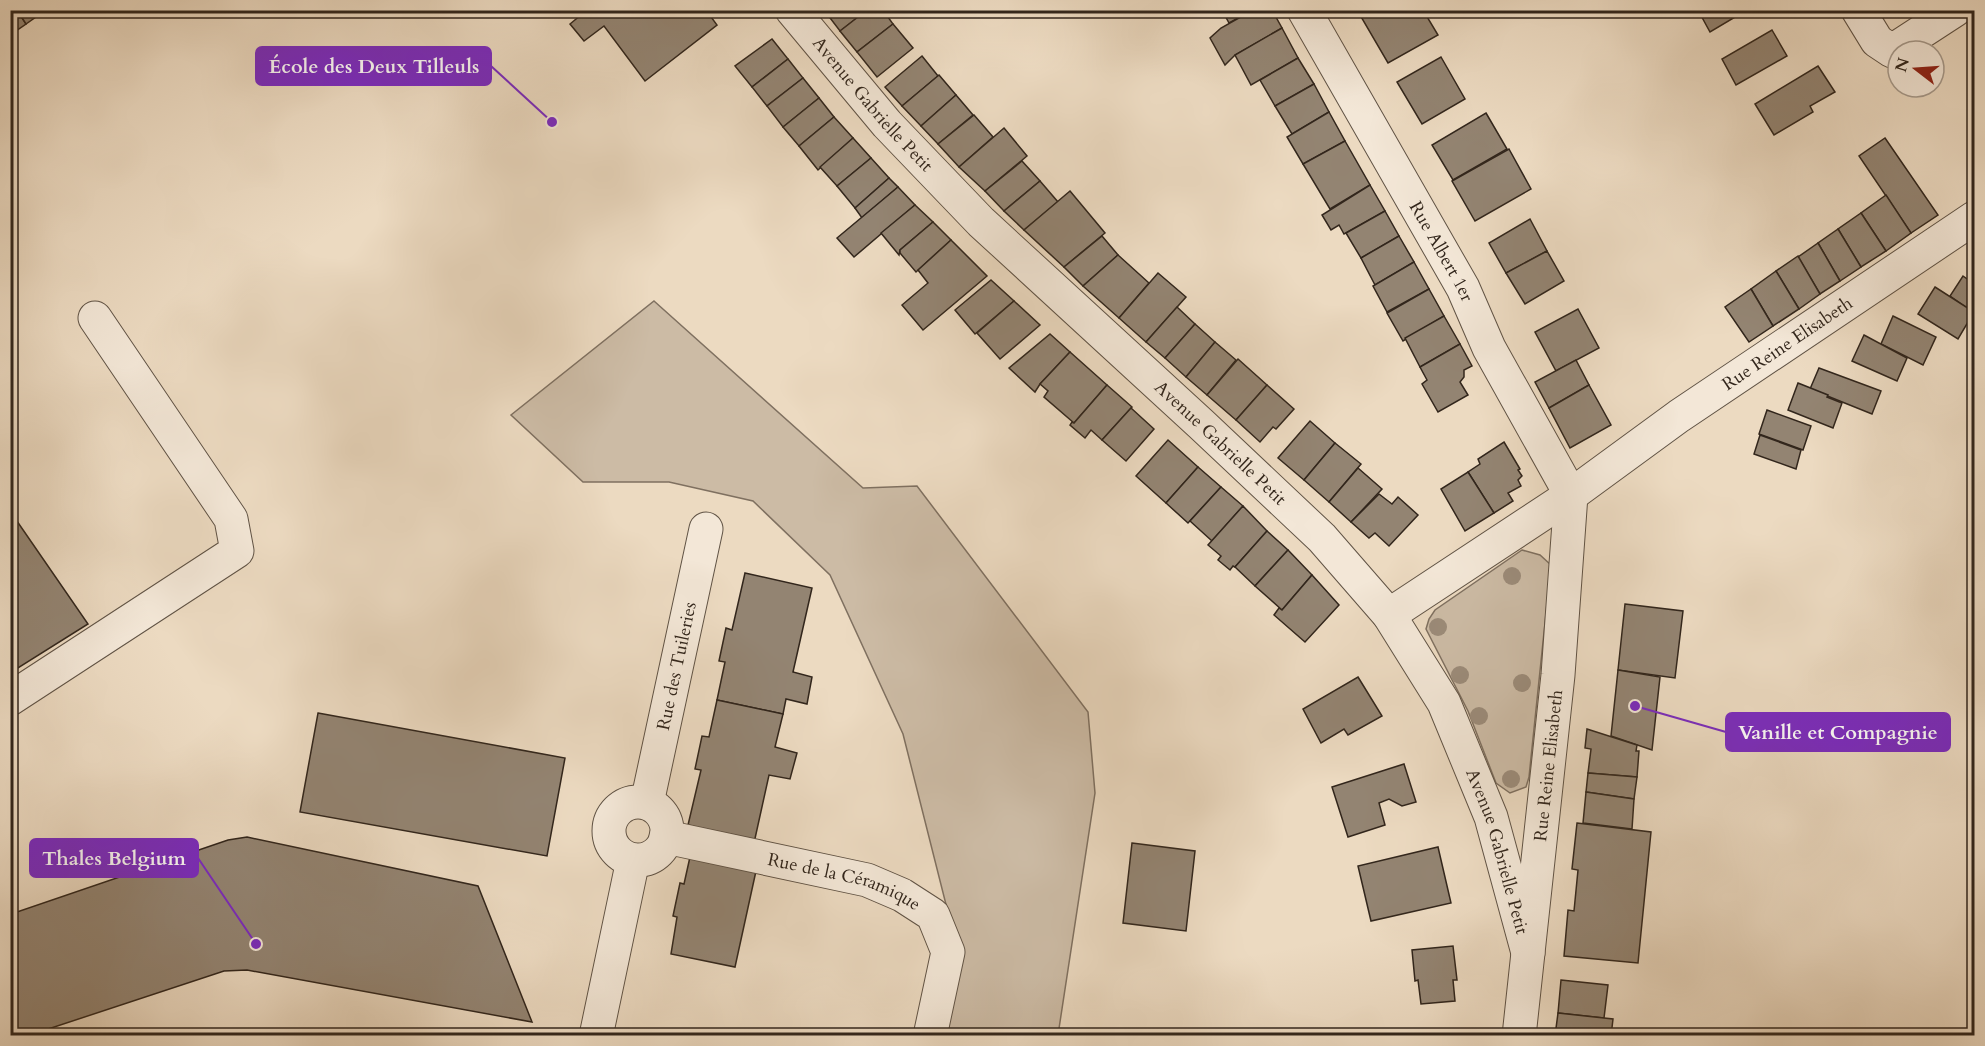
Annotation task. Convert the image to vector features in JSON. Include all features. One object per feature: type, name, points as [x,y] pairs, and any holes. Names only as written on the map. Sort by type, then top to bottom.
[{"type":"street","name":"Avenue Gabrielle Petit","points":[[792,10],[887,124],[981,222],[1322,538],[1389,615],[1444,703],[1491,817],[1528,953]]},
{"type":"street","name":"Rue Albert 1er","points":[[1304,10],[1462,288],[1489,348],[1570,495]]},
{"type":"street","points":[[1858,10],[1877,41],[1892,51],[1954,10]]},
{"type":"street","name":"Rue Reine Elisabeth","points":[[1389,615],[1570,495],[1679,416],[1974,218]]},
{"type":"street","points":[[10,699],[237,551],[231,519],[95,318]]},
{"type":"street","name":"Rue Reine Elisabeth","points":[[1519,1035],[1558,675],[1570,495]]},
{"type":"street","name":"Rue des Tuileries","points":[[647,803],[706,529]]},
{"type":"street","points":[[647,803],[657,809],[663,817],[667,827],[666,837],[662,848],[654,855],[645,860],[633,860],[615,850],[608,830],[617,810],[626,804],[647,803]]},
{"type":"street","name":"Rue de la Céramique","points":[[666,837],[867,880],[902,895],[933,915],[948,952],[930,1035]]},
{"type":"street","points":[[596,1035],[633,860]]},
{"type":"shaded area","points":[[654,301],[863,488],[917,486],[1088,712],[1095,793],[1058,1035],[942,1035],[959,956],[903,734],[830,575],[753,501],[669,482],[583,482],[511,415]]},
{"type":"shaded area","points":[[1522,550],[1540,555],[1551,565],[1529,777],[1526,787],[1510,793],[1496,783],[1468,711],[1426,629],[1435,610]]},
{"type":"building","points":[[10,10],[17,10],[26,24],[10,35]]},
{"type":"building","points":[[17,10],[46,10],[26,24]]},
{"type":"building","points":[[587,10],[706,10],[717,25],[645,81],[604,26],[584,41],[570,24]]},
{"type":"building","points":[[824,10],[867,10],[840,31]]},
{"type":"building","points":[[867,10],[883,10],[893,24],[857,52],[840,31]]},
{"type":"building","points":[[1222,10],[1253,10],[1229,23]]},
{"type":"building","points":[[1253,10],[1272,10],[1282,28],[1235,55],[1225,65],[1210,38],[1221,28]]},
{"type":"building","points":[[1368,10],[1423,10],[1438,35],[1388,63],[1360,15]]},
{"type":"building","points":[[1698,10],[1747,10],[1710,32]]},
{"type":"building","points":[[893,24],[913,48],[877,77],[857,52]]},
{"type":"building","points":[[1282,28],[1298,58],[1251,85],[1235,55]]},
{"type":"building","points":[[1772,30],[1787,56],[1736,85],[1722,59]]},
{"type":"building","points":[[772,39],[788,59],[752,87],[735,66]]},
{"type":"building","points":[[922,56],[938,76],[902,106],[885,87]]},
{"type":"building","points":[[1441,57],[1465,99],[1422,124],[1397,82]]},
{"type":"building","points":[[1298,58],[1314,84],[1275,106],[1260,80]]},
{"type":"building","points":[[788,59],[803,78],[767,106],[752,87]]},
{"type":"building","points":[[1818,66],[1835,92],[1810,106],[1813,112],[1774,135],[1755,104]]},
{"type":"building","points":[[939,75],[956,95],[921,126],[902,106]]},
{"type":"building","points":[[803,78],[819,98],[783,127],[767,106]]},
{"type":"building","points":[[1314,84],[1329,112],[1292,134],[1275,106]]},
{"type":"building","points":[[956,95],[973,115],[938,144],[921,126]]},
{"type":"building","points":[[819,98],[834,117],[799,146],[783,127]]},
{"type":"building","points":[[1329,112],[1345,141],[1303,164],[1287,137]]},
{"type":"building","points":[[1486,113],[1507,149],[1453,180],[1432,145]]},
{"type":"building","points":[[974,115],[993,137],[959,167],[938,144]]},
{"type":"building","points":[[834,117],[853,138],[818,170],[799,146]]},
{"type":"building","points":[[1004,128],[1027,156],[985,191],[959,167]]},
{"type":"building","points":[[853,138],[871,158],[837,186],[820,167]]},
{"type":"building","points":[[1885,138],[1938,215],[1911,233],[1859,156]]},
{"type":"building","points":[[1345,141],[1370,185],[1330,209],[1303,164]]},
{"type":"building","points":[[1509,149],[1531,189],[1475,221],[1452,181]]},
{"type":"building","points":[[871,158],[889,178],[855,208],[837,186]]},
{"type":"building","points":[[1022,161],[1040,181],[1004,211],[985,191]]},
{"type":"building","points":[[889,178],[898,187],[862,218],[855,208]]},
{"type":"building","points":[[1040,181],[1058,202],[1024,230],[1004,211]]},
{"type":"building","points":[[1370,185],[1385,211],[1344,234],[1339,225],[1331,230],[1322,215]]},
{"type":"building","points":[[898,187],[915,205],[854,257],[837,238]]},
{"type":"building","points":[[1070,191],[1105,233],[1064,267],[1024,230]]},
{"type":"building","points":[[1886,195],[1911,233],[1886,251],[1861,213]]},
{"type":"building","points":[[915,205],[933,222],[900,250],[899,255],[881,233]]},
{"type":"building","points":[[1385,211],[1399,236],[1361,258],[1346,233]]},
{"type":"building","points":[[1861,213],[1886,251],[1861,267],[1838,229]]},
{"type":"building","points":[[1530,219],[1547,251],[1506,273],[1489,243]]},
{"type":"building","points":[[933,222],[951,240],[916,272],[900,250]]},
{"type":"building","points":[[1838,229],[1861,267],[1840,281],[1818,243]]},
{"type":"building","points":[[1102,236],[1118,255],[1083,286],[1064,267]]},
{"type":"building","points":[[1399,236],[1414,262],[1375,285],[1361,258]]},
{"type":"building","points":[[951,240],[987,276],[923,330],[902,305],[928,283],[918,270]]},
{"type":"building","points":[[1818,243],[1840,281],[1820,294],[1798,257]]},
{"type":"building","points":[[1547,251],[1564,281],[1525,304],[1506,273]]},
{"type":"building","points":[[1118,255],[1149,283],[1119,318],[1083,286]]},
{"type":"building","points":[[1798,256],[1820,294],[1799,309],[1776,271]]},
{"type":"building","points":[[1414,262],[1429,289],[1387,312],[1373,286]]},
{"type":"building","points":[[1776,271],[1799,309],[1773,326],[1751,289]]},
{"type":"building","points":[[1158,273],[1186,297],[1146,342],[1119,318]]},
{"type":"building","points":[[1963,276],[1974,284],[1974,313],[1950,296]]},
{"type":"building","points":[[991,280],[1014,301],[975,334],[955,310]]},
{"type":"building","points":[[1935,287],[1974,312],[1958,339],[1918,314]]},
{"type":"building","points":[[1429,289],[1444,316],[1403,341],[1387,313]]},
{"type":"building","points":[[1751,289],[1773,326],[1749,342],[1725,307]]},
{"type":"building","points":[[1014,301],[1040,325],[1000,359],[977,333]]},
{"type":"building","points":[[1177,307],[1195,324],[1165,358],[1146,342]]},
{"type":"building","points":[[1578,309],[1599,348],[1556,371],[1535,332]]},
{"type":"building","points":[[1444,316],[1460,344],[1420,367],[1405,338]]},
{"type":"building","points":[[1893,316],[1936,337],[1923,365],[1881,344]]},
{"type":"building","points":[[1195,324],[1215,342],[1186,377],[1165,358]]},
{"type":"building","points":[[1050,334],[1070,352],[1035,392],[1009,368]]},
{"type":"building","points":[[1864,335],[1907,358],[1897,381],[1852,361]]},
{"type":"building","points":[[1215,342],[1236,360],[1207,395],[1186,377]]},
{"type":"building","points":[[1460,344],[1472,366],[1464,370],[1464,377],[1460,382],[1468,395],[1438,412],[1422,384],[1427,380],[1420,367]]},
{"type":"building","points":[[1070,352],[1107,385],[1074,423],[1044,397],[1048,391],[1040,384]]},
{"type":"building","points":[[1238,359],[1267,385],[1236,420],[1207,395]]},
{"type":"building","points":[[1576,360],[1589,385],[1549,408],[1535,382]]},
{"type":"building","points":[[1819,368],[1881,391],[1872,414],[1810,389]]},
{"type":"building","points":[[1798,383],[1842,403],[1833,428],[1788,410]]},
{"type":"building","points":[[1107,385],[1132,407],[1102,440],[1091,430],[1085,438],[1070,425]]},
{"type":"building","points":[[1267,385],[1294,409],[1276,429],[1273,427],[1260,442],[1236,420]]},
{"type":"building","points":[[1589,385],[1611,425],[1570,448],[1549,408]]},
{"type":"building","points":[[1131,408],[1154,429],[1126,461],[1102,440]]},
{"type":"building","points":[[1767,410],[1811,426],[1803,450],[1759,434]]},
{"type":"building","points":[[1310,421],[1335,443],[1304,480],[1278,458]]},
{"type":"building","points":[[1760,435],[1801,450],[1796,469],[1754,454]]},
{"type":"building","points":[[1168,440],[1198,467],[1166,503],[1136,476]]},
{"type":"building","points":[[1504,442],[1520,469],[1518,470],[1522,476],[1518,480],[1521,486],[1508,493],[1513,501],[1494,513],[1468,472],[1480,464],[1478,459]]},
{"type":"building","points":[[1335,443],[1361,464],[1329,502],[1304,480]]},
{"type":"building","points":[[1198,467],[1221,487],[1188,523],[1166,503]]},
{"type":"building","points":[[1358,468],[1382,489],[1351,522],[1329,502]]},
{"type":"building","points":[[1468,472],[1494,513],[1465,531],[1441,489]]},
{"type":"building","points":[[1221,487],[1243,506],[1212,541],[1190,521]]},
{"type":"building","points":[[1379,494],[1392,504],[1398,497],[1418,515],[1389,546],[1375,533],[1369,538],[1351,522]]},
{"type":"building","points":[[1243,506],[1267,531],[1230,570],[1218,560],[1221,556],[1208,545]]},
{"type":"building","points":[[10,511],[88,624],[10,673]]},
{"type":"building","points":[[1267,531],[1288,550],[1255,586],[1235,567]]},
{"type":"building","points":[[1288,550],[1312,575],[1282,610],[1255,586]]},
{"type":"building","points":[[745,573],[812,588],[793,672],[812,677],[807,704],[786,699],[783,714],[717,700],[725,662],[719,661],[726,628],[732,630]]},
{"type":"building","points":[[1312,575],[1339,605],[1305,642],[1274,615],[1279,608],[1282,610]]},
{"type":"building","points":[[1625,604],[1683,611],[1675,678],[1618,670]]},
{"type":"building","points":[[1618,670],[1660,677],[1652,750],[1611,736]]},
{"type":"building","points":[[1358,677],[1382,716],[1348,735],[1344,729],[1321,743],[1303,709]]},
{"type":"building","points":[[717,700],[783,714],[775,747],[797,753],[790,779],[769,775],[754,843],[688,825],[701,770],[695,769],[702,736],[709,737]]},
{"type":"building","points":[[318,713],[565,758],[547,856],[300,812]]},
{"type":"building","points":[[1587,729],[1637,745],[1636,751],[1639,751],[1637,777],[1588,773],[1591,749],[1585,748]]},
{"type":"building","points":[[1404,764],[1416,802],[1402,806],[1389,799],[1379,803],[1385,825],[1348,837],[1332,787]]},
{"type":"building","points":[[1588,773],[1637,777],[1634,799],[1586,792]]},
{"type":"building","points":[[1586,792],[1634,799],[1632,829],[1583,823]]},
{"type":"building","points":[[1577,823],[1651,832],[1638,963],[1564,956],[1568,910],[1574,911],[1578,870],[1572,869]]},
{"type":"building","points":[[247,837],[478,886],[532,1022],[247,970],[224,971],[27,1036],[10,1036],[11,914],[228,840]]},
{"type":"building","points":[[1132,843],[1195,851],[1186,931],[1123,923]]},
{"type":"building","points":[[1438,847],[1451,903],[1371,921],[1358,866]]},
{"type":"building","points":[[690,857],[756,871],[735,967],[671,954],[677,917],[673,916],[680,883],[684,884]]},
{"type":"building","points":[[1453,946],[1457,980],[1453,980],[1455,1001],[1421,1004],[1418,980],[1415,981],[1412,950]]},
{"type":"building","points":[[1561,980],[1608,985],[1604,1018],[1558,1013]]},
{"type":"building","points":[[1558,1013],[1613,1019],[1611,1036],[1555,1036]]},
{"type":"place","name":"École des Deux Tilleuls","points":[[552,122]]},
{"type":"place","name":"Vanille et Compagnie","points":[[1635,706]]},
{"type":"place","name":"Thales Belgium","points":[[256,944]]}]
